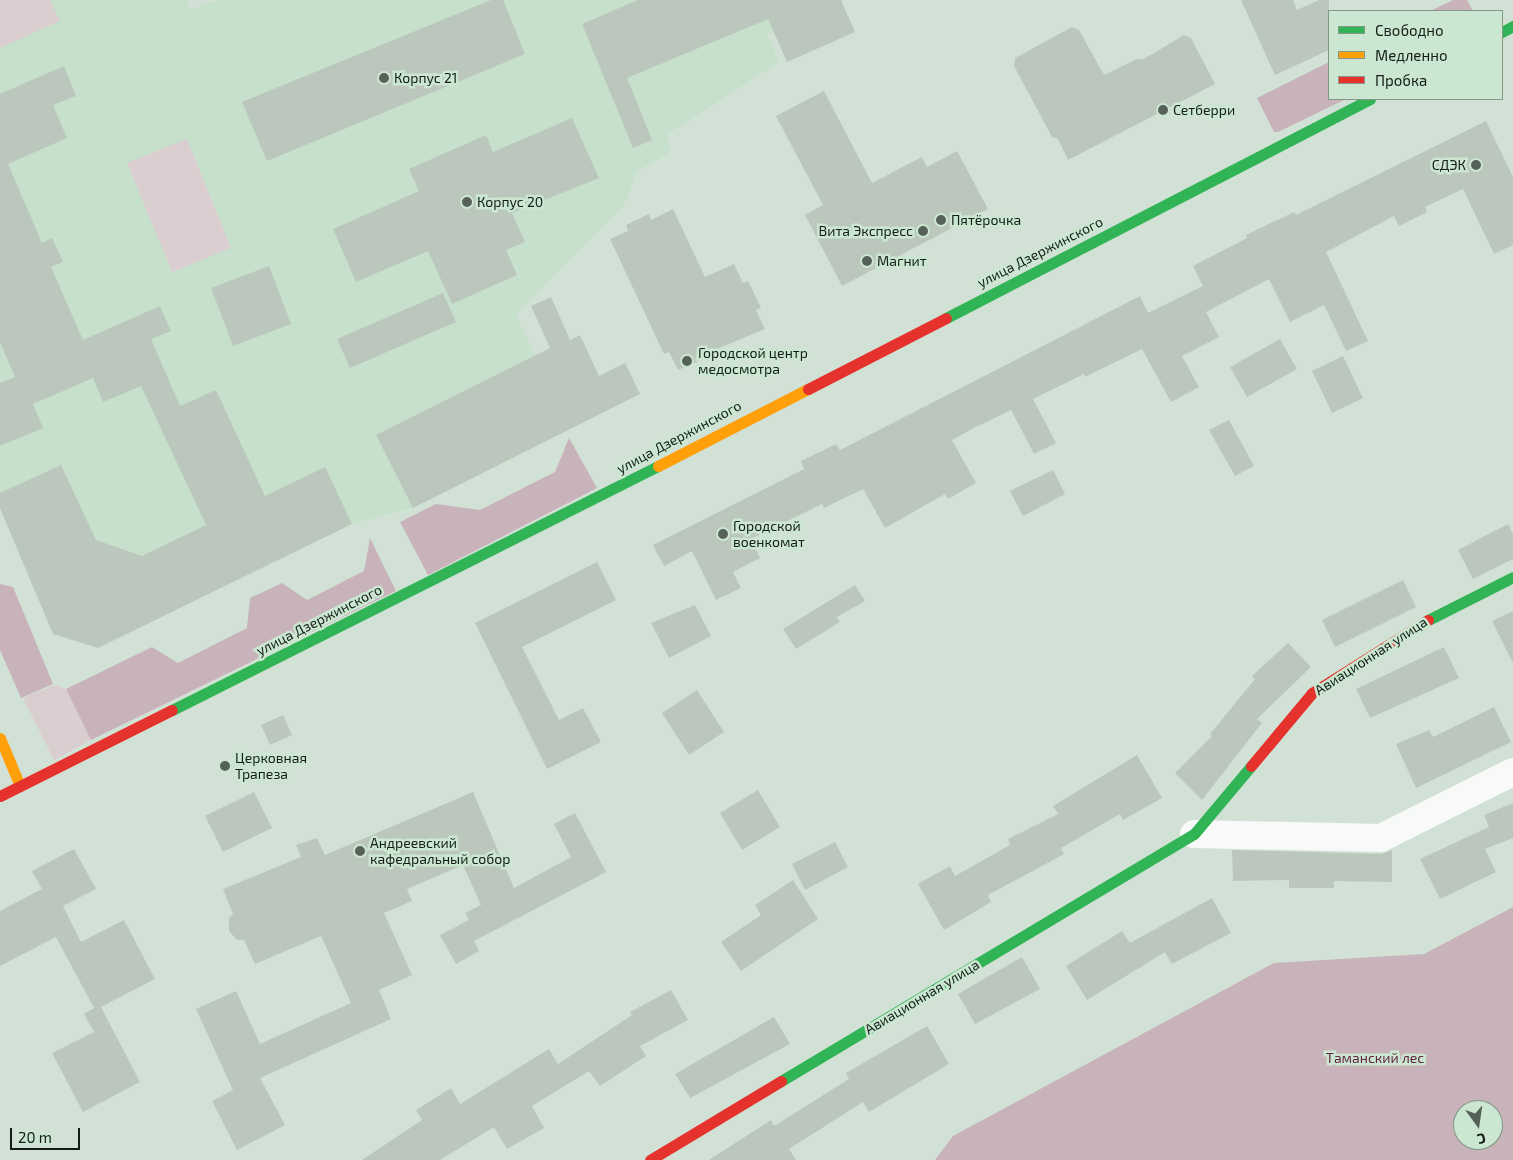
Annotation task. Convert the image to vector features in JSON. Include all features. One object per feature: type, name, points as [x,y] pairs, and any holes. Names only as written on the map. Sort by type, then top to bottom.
[{"type":"street","name":"улица Дзержинского","points":[[0,796],[564,515],[1368,100]]},
{"type":"street","name":"Авиационная улица","points":[[650,1160],[1194,834],[1312,693],[1439,613],[1513,577]]},
{"type":"street","points":[[0,738],[20,786]]},
{"type":"street","points":[[1194,834],[1381,838],[1513,772]]},
{"type":"shaded area","points":[[0,0],[186,0],[190,10],[217,0],[845,0],[767,34],[779,62],[666,135],[671,152],[637,171],[624,205],[516,315],[569,430],[413,508],[352,524],[98,648],[53,634],[0,508]]},
{"type":"shaded area","points":[[0,0],[50,0],[60,21],[0,48]]},
{"type":"shaded area","points":[[187,139],[231,248],[172,272],[127,163]]},
{"type":"shaded area","points":[[54,685],[66,689],[91,740],[54,760],[23,698]]},
{"type":"green space","points":[[1453,0],[1467,0],[1472,10],[1432,10]]},
{"type":"green space","points":[[1328,62],[1328,100],[1344,100],[1278,132],[1274,132],[1257,98]]},
{"type":"green space","points":[[569,438],[597,488],[428,575],[400,522],[436,504],[480,510],[555,472]]},
{"type":"green space","points":[[370,538],[396,591],[91,740],[66,689],[152,647],[178,663],[247,628],[250,598],[282,583],[307,600],[364,571]]},
{"type":"green space","points":[[0,584],[13,587],[53,684],[21,698],[0,650]]},
{"type":"green space","name":"Таманский лес","points":[[1513,907],[1513,1160],[935,1160],[953,1136],[1274,963],[1424,954]]},
{"type":"building","name":"Корпус 21","points":[[491,0],[503,0],[525,54],[267,161],[242,102]]},
{"type":"building","points":[[638,0],[841,0],[855,32],[787,62],[768,19],[627,78],[652,140],[633,148],[582,24]]},
{"type":"building","points":[[1241,0],[1293,0],[1297,10],[1319,0],[1329,0],[1328,50],[1275,75]]},
{"type":"building","points":[[1072,27],[1079,30],[1104,75],[1137,59],[1144,59],[1184,35],[1191,38],[1215,84],[1068,160],[1058,139],[1052,137],[1014,66],[1015,58]]},
{"type":"building","points":[[64,66],[76,96],[53,105],[67,138],[8,164],[42,243],[52,238],[63,262],[51,267],[83,340],[160,306],[171,331],[151,339],[180,406],[216,390],[265,496],[325,467],[352,524],[98,648],[53,634],[0,508],[0,493],[61,465],[96,540],[142,556],[206,525],[141,386],[103,402],[93,378],[33,404],[43,428],[0,446],[0,383],[15,377],[0,342],[0,94]]},
{"type":"building","points":[[824,91],[872,183],[922,157],[927,167],[957,151],[988,209],[842,286],[805,215],[823,205],[776,116]]},
{"type":"building","name":"Корпус 20","points":[[572,118],[599,178],[512,213],[525,242],[506,250],[517,275],[452,304],[428,251],[356,282],[333,229],[419,191],[409,169],[486,135],[493,152]]},
{"type":"building","points":[[1486,121],[1513,177],[1513,245],[1494,254],[1463,189],[1425,207],[1427,212],[1399,226],[1394,216],[1326,252],[1368,341],[1346,351],[1324,305],[1290,322],[1269,279],[1206,312],[1219,337],[1182,356],[1199,387],[1171,402],[1142,349],[1085,377],[1084,374],[1033,399],[1056,443],[1034,454],[1011,410],[952,440],[976,483],[948,499],[945,494],[885,528],[863,489],[824,508],[822,504],[751,539],[760,558],[733,572],[741,588],[716,600],[692,551],[664,566],[653,545],[804,469],[801,461],[836,444],[840,450],[1140,296],[1148,313],[1203,286],[1193,266],[1247,238],[1246,235],[1294,212],[1296,215]]},
{"type":"building","points":[[673,209],[705,277],[734,264],[743,283],[748,281],[761,308],[756,310],[765,329],[695,358],[697,362],[678,370],[669,352],[664,354],[610,239],[628,231],[626,225],[649,214],[651,220]]},
{"type":"building","points":[[269,266],[291,324],[233,346],[211,288]]},
{"type":"building","points":[[443,293],[456,322],[350,368],[337,339]]},
{"type":"building","points":[[551,297],[570,340],[580,335],[599,376],[625,363],[640,394],[413,508],[376,435],[550,348],[531,306]]},
{"type":"building","points":[[1280,339],[1297,369],[1247,397],[1230,367]]},
{"type":"building","points":[[1343,356],[1363,398],[1332,413],[1312,371]]},
{"type":"building","points":[[1229,420],[1254,466],[1235,476],[1209,430]]},
{"type":"building","points":[[1053,470],[1065,494],[1023,516],[1010,491]]},
{"type":"building","points":[[1508,524],[1513,534],[1513,559],[1473,579],[1458,550]]},
{"type":"building","points":[[597,562],[616,600],[522,647],[559,720],[583,708],[601,742],[547,769],[475,623]]},
{"type":"building","points":[[1403,580],[1416,607],[1335,647],[1322,620]]},
{"type":"building","points":[[855,585],[865,601],[837,617],[840,622],[796,649],[783,629]]},
{"type":"building","points":[[695,605],[711,636],[669,658],[651,623]]},
{"type":"building","points":[[1513,611],[1513,663],[1492,621]]},
{"type":"building","points":[[1288,643],[1311,667],[1257,719],[1262,723],[1202,800],[1175,773],[1212,736],[1210,734],[1255,679],[1252,676]]},
{"type":"building","points":[[1444,647],[1459,678],[1370,718],[1356,689]]},
{"type":"building","points":[[697,690],[724,732],[689,755],[662,713]]},
{"type":"building","points":[[1494,707],[1511,742],[1416,788],[1396,744],[1429,730],[1433,737]]},
{"type":"building","points":[[283,715],[292,735],[270,745],[261,725]]},
{"type":"building","points":[[1137,755],[1162,798],[1123,820],[1120,814],[1061,848],[1064,854],[988,895],[991,902],[944,930],[918,884],[950,866],[955,876],[1010,845],[1008,839],[1058,814],[1053,806]]},
{"type":"building","points":[[758,790],[780,827],[742,850],[720,813]]},
{"type":"building","points":[[254,792],[272,828],[223,852],[205,816]]},
{"type":"building","points":[[473,792],[514,888],[571,857],[554,824],[575,813],[606,872],[474,941],[479,951],[456,964],[440,935],[469,920],[465,913],[481,905],[463,865],[407,889],[412,901],[384,913],[412,975],[379,990],[391,1019],[260,1078],[285,1125],[237,1150],[212,1101],[233,1090],[196,1009],[236,991],[260,1044],[351,1003],[321,936],[255,964],[244,940],[237,940],[229,931],[229,918],[233,914],[223,889],[301,857],[296,845],[317,838],[325,855]]},
{"type":"building","points":[[1513,803],[1513,838],[1485,849],[1496,872],[1440,899],[1420,859],[1489,827],[1484,815]]},
{"type":"building","points":[[835,842],[848,867],[805,890],[792,864]]},
{"type":"building","points":[[74,849],[96,889],[63,906],[81,942],[124,920],[155,979],[101,1007],[140,1082],[83,1112],[52,1053],[94,1032],[84,1014],[94,1008],[56,937],[0,966],[0,911],[42,889],[32,871]]},
{"type":"building","points":[[1232,850],[1381,854],[1392,850],[1392,882],[1334,881],[1334,888],[1289,888],[1289,880],[1233,881]]},
{"type":"building","points":[[793,880],[818,919],[741,971],[721,942],[761,915],[755,905]]},
{"type":"building","points":[[1212,898],[1231,933],[1172,964],[1165,952],[1087,1000],[1066,966],[1122,931],[1130,943]]},
{"type":"building","points":[[1022,957],[1040,989],[975,1024],[958,994]]},
{"type":"building","points":[[671,990],[688,1020],[640,1046],[646,1056],[600,1086],[589,1071],[532,1106],[544,1128],[507,1149],[494,1127],[440,1160],[362,1160],[422,1120],[416,1110],[451,1088],[460,1104],[549,1049],[558,1064],[632,1015],[630,1012]]},
{"type":"building","points":[[774,1017],[790,1044],[690,1098],[675,1074]]},
{"type":"building","points":[[927,1026],[949,1064],[869,1112],[863,1102],[789,1149],[796,1160],[709,1160],[771,1120],[774,1126],[849,1079],[846,1073]]},
{"type":"traffic: fast","points":[[1503,31],[1513,26]]},
{"type":"traffic: fast","points":[[946,318],[1368,100]]},
{"type":"traffic: fast","points":[[172,710],[658,466]]},
{"type":"traffic: fast","points":[[1428,620],[1513,577]]},
{"type":"traffic: fast","points":[[781,1081],[1194,834],[1251,766]]},
{"type":"traffic: slow","points":[[658,466],[808,389]]},
{"type":"traffic: slow","points":[[0,738],[20,786]]},
{"type":"traffic: jam","points":[[808,389],[946,318]]},
{"type":"traffic: jam","points":[[1251,766],[1312,693],[1428,620]]},
{"type":"traffic: jam","points":[[0,796],[172,710]]},
{"type":"traffic: jam","points":[[650,1160],[781,1081]]},
{"type":"place","name":"Корпус 21","points":[[384,78]]},
{"type":"place","name":"Сетберри","points":[[1163,110]]},
{"type":"place","name":"СДЭК","points":[[1476,165]]},
{"type":"place","name":"Корпус 20","points":[[467,202]]},
{"type":"place","name":"Пятёрочка","points":[[941,220]]},
{"type":"place","name":"Вита Экспресс","points":[[923,231]]},
{"type":"place","name":"Магнит","points":[[867,261]]},
{"type":"place","name":"Городской центр медосмотра","points":[[687,361]]},
{"type":"place","name":"Городской военкомат","points":[[723,534]]},
{"type":"place","name":"Церковная Трапеза","points":[[225,766]]},
{"type":"place","name":"Андреевский кафедральный собор","points":[[360,851]]}]
